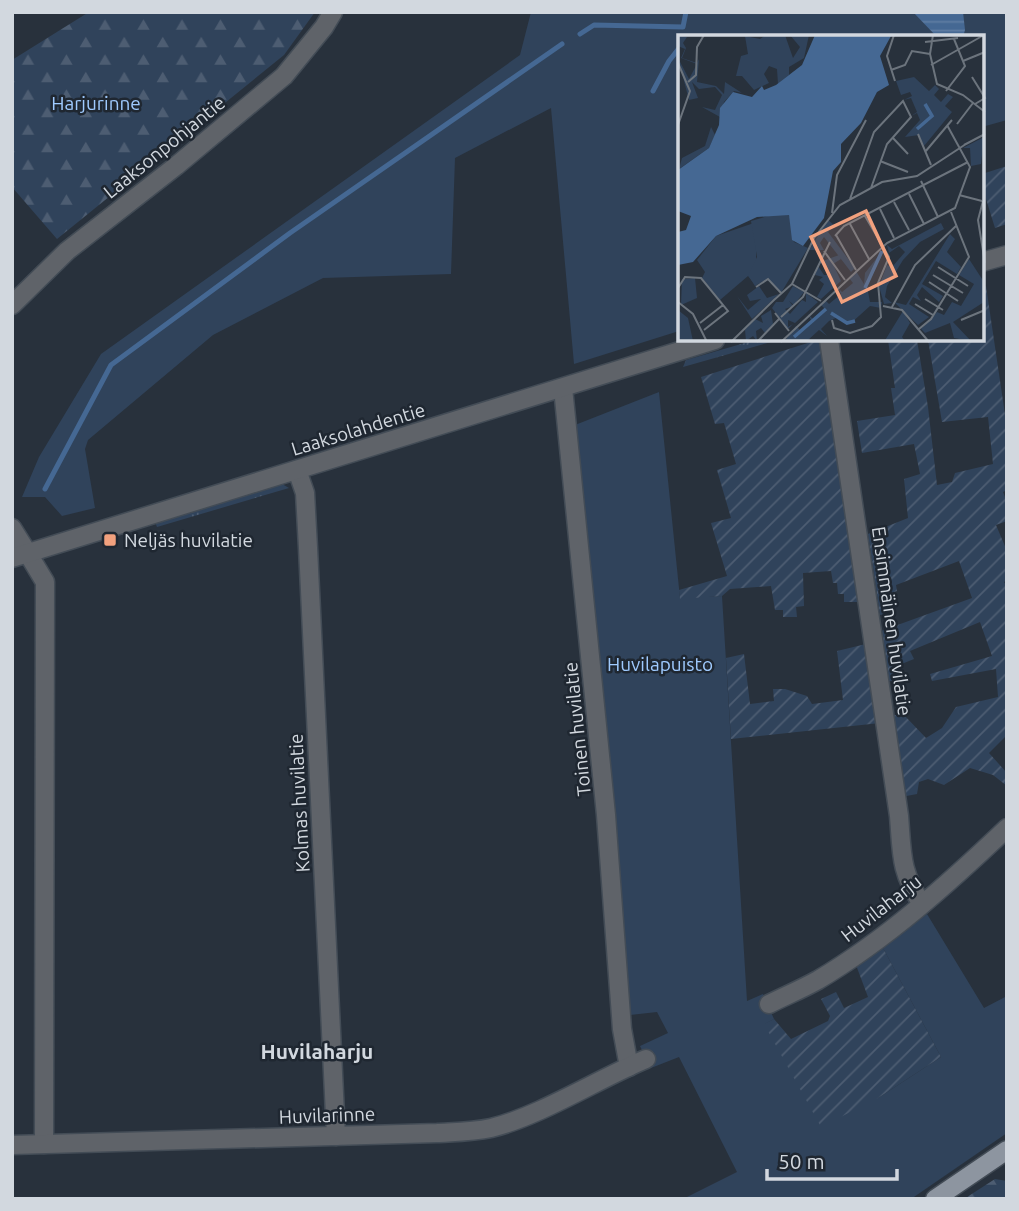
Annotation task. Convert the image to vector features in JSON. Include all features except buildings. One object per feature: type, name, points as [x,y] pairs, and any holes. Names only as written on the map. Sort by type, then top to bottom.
[{"type":"main road","points":[[935,1199],[1007,1150]]},
{"type":"street","name":"Laaksonpohjantie","points":[[12,305],[67,251],[176,166],[284,76],[333,12]]},
{"type":"street","points":[[984,261],[1007,255]]},
{"type":"street","name":"Laaksolahdentie","points":[[20,555],[712,341]]},
{"type":"street","name":"Ensimmäinen huvilatie","points":[[829,341],[900,816],[904,871],[910,887],[922,904]]},
{"type":"street","name":"Toinen huvilatie","points":[[563,388],[606,815],[622,1029],[629,1066]]},
{"type":"street","name":"Kolmas huvilatie","points":[[297,470],[305,493],[335,1136]]},
{"type":"street","points":[[12,528],[20,555],[45,582],[44,1144]]},
{"type":"street","name":"Huvilaharju","points":[[769,1004],[826,975],[864,950],[958,875],[1007,828]]},
{"type":"street","points":[[629,1066],[646,1059]]},
{"type":"street","name":"Huvilarinne","points":[[12,1145],[436,1133],[492,1128],[629,1066]]},
{"type":"green space","name":"Harjurinne","points":[[89,12],[315,12],[284,55],[57,239],[12,187],[12,60]]},
{"type":"green space","points":[[531,12],[1007,12],[1007,120],[984,126],[984,35],[678,35],[678,331],[574,364],[551,108],[455,158],[451,274],[323,278],[213,335],[88,440],[85,449],[95,508],[62,516],[45,497],[22,497],[39,457],[101,354],[520,55]]},
{"type":"green space","points":[[1007,166],[1007,224],[995,228],[984,192],[984,173]]},
{"type":"green space","points":[[986,286],[1007,428],[1007,490],[1003,492],[1007,502],[1007,521],[996,525],[1007,551],[1007,580],[1004,582],[1007,587],[1007,735],[989,753],[1007,773],[1007,786],[993,775],[970,768],[944,785],[928,779],[919,782],[917,794],[901,797],[891,715],[904,715],[926,738],[942,728],[956,707],[998,697],[996,669],[932,681],[930,674],[992,656],[980,622],[910,651],[914,659],[899,665],[905,681],[887,681],[881,631],[972,598],[959,561],[896,585],[897,591],[885,595],[890,613],[880,615],[868,534],[908,518],[904,479],[920,474],[914,444],[862,453],[857,421],[895,415],[891,388],[895,388],[888,341],[917,341],[937,485],[952,482],[955,473],[993,464],[988,417],[942,422],[928,341],[984,341]]},
{"type":"green space","points":[[752,341],[774,341],[683,367],[686,360]]},
{"type":"green space","points":[[814,341],[820,342],[858,602],[844,602],[844,594],[838,594],[837,583],[833,583],[831,571],[803,573],[804,606],[796,607],[797,617],[783,617],[783,610],[775,610],[771,586],[730,589],[722,596],[680,599],[679,590],[727,576],[711,523],[731,518],[717,470],[736,464],[724,423],[715,424],[701,377]]},
{"type":"green space","name":"Huvilapuisto","points":[[659,392],[680,598],[722,596],[747,1001],[763,994],[774,1019],[765,1024],[878,1098],[941,1057],[883,948],[927,914],[984,1008],[1007,996],[1007,1133],[911,1199],[683,1199],[737,1172],[679,1057],[651,1068],[640,1046],[668,1033],[657,1012],[621,1016],[575,425]]},
{"type":"green space","points":[[282,484],[289,488],[157,527],[155,522]]},
{"type":"green space","points":[[870,643],[880,723],[731,739],[726,658],[744,654],[750,704],[774,701],[773,689],[785,689],[807,696],[812,704],[843,700],[837,651]]},
{"type":"green space","points":[[883,948],[941,1057],[878,1098],[821,1127],[764,1024],[774,1019],[791,1039],[828,1021],[830,1016],[821,999],[836,992],[844,1008],[868,997],[856,965]]},
{"type":"green space","points":[[995,1179],[1007,1181],[1007,1199],[964,1199]]},
{"type":"shaded area","points":[[913,12],[963,12],[964,35],[935,35]]},
{"type":"waterway","points":[[580,34],[594,25],[683,27],[686,12]]},
{"type":"waterway","points":[[45,489],[111,365],[290,233],[562,44]]},
{"type":"waterway","points":[[653,91],[678,50]]},
{"type":"place","name":"Neljäs huvilatie","points":[[110,540]]},
{"type":"district","name":"Huvilaharju","points":[[317,1051]]}]
